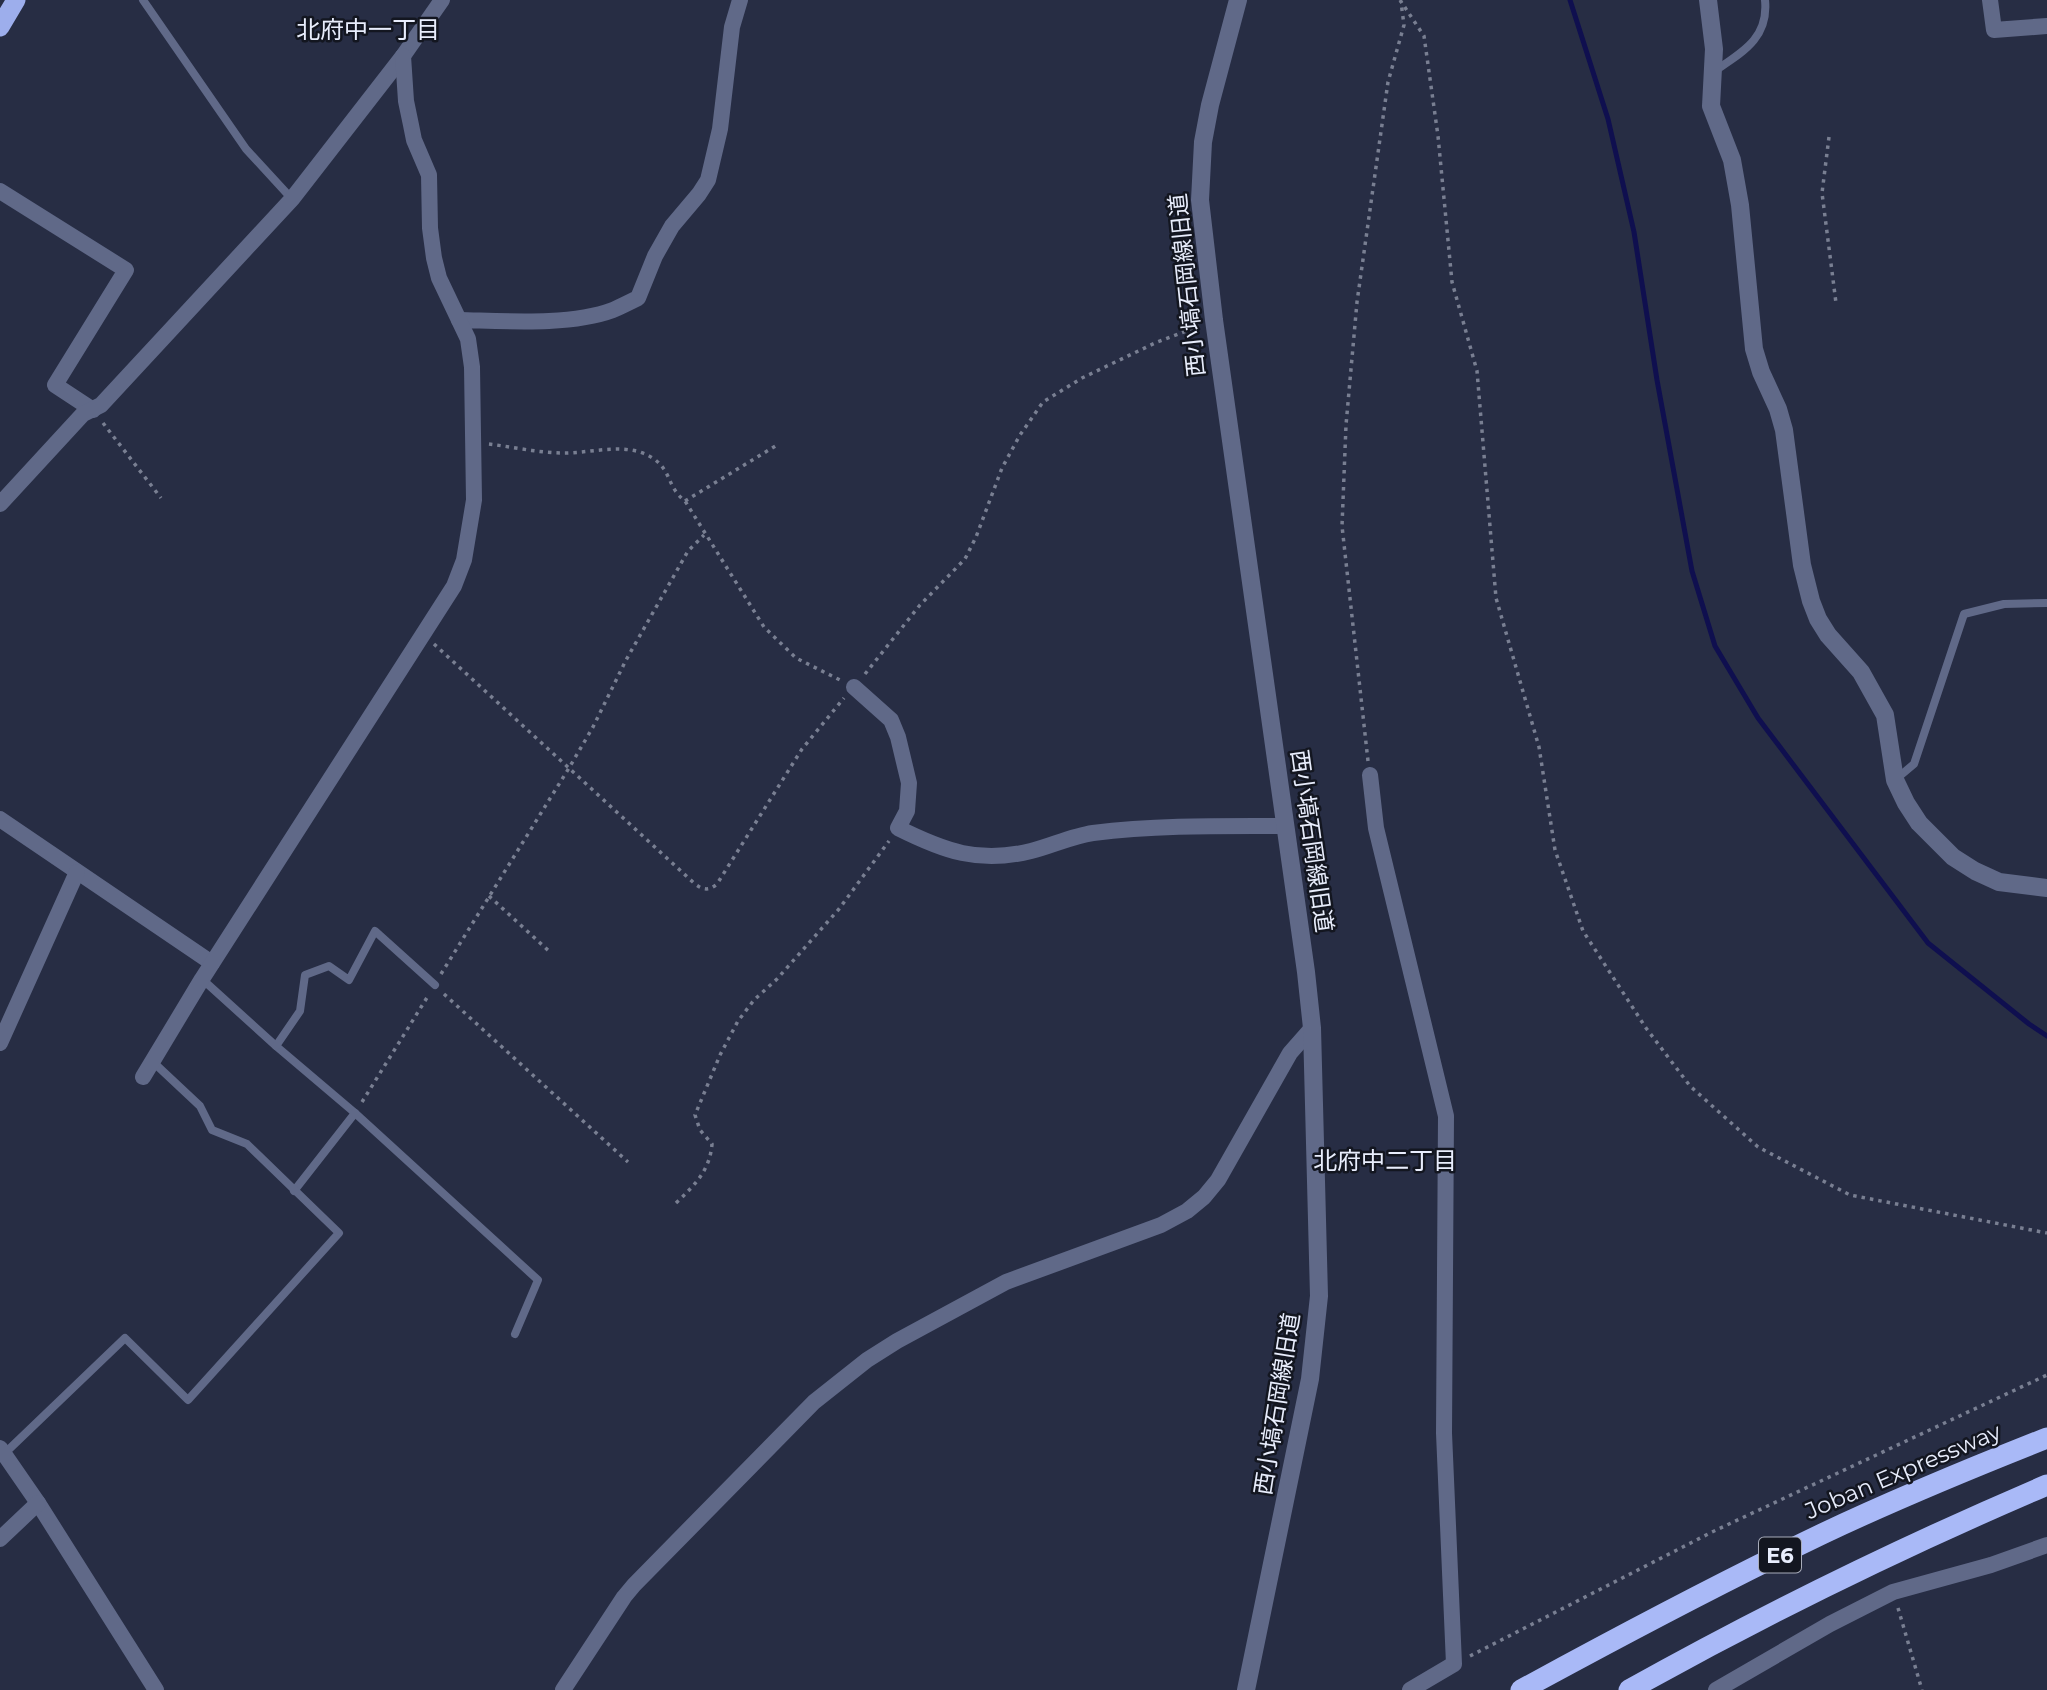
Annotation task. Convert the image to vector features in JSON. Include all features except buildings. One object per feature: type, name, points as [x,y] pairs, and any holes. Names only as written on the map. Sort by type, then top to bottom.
[{"type":"highway","points":[[0,27],[16,0]]},
{"type":"highway","name":"Joban Expressway","points":[[1521,1690],[1661,1614],[1824,1533],[1964,1471],[2047,1438]]},
{"type":"highway","name":"E6","points":[[1629,1690],[1845,1575],[2047,1485]]},
{"type":"street","points":[[0,504],[83,414],[101,405],[292,199],[403,56],[442,0]]},
{"type":"street","points":[[459,320],[524,322],[583,316],[611,310],[638,298],[655,256],[672,226],[708,180],[720,129],[732,27],[740,0]]},
{"type":"street","name":"西小塙石岡線旧道","points":[[1238,0],[1210,105],[1203,142],[1200,200],[1214,320],[1306,972],[1311,1028],[1319,1296],[1310,1379],[1247,1690]]},
{"type":"street","points":[[1708,0],[1714,50],[1711,106],[1732,160],[1740,205],[1754,349],[1761,372],[1779,409],[1784,430],[1802,565],[1811,601],[1828,635],[1861,672],[1885,715],[1895,780],[1919,822],[1953,857],[1999,882],[2047,888]]},
{"type":"street","points":[[1990,0],[1994,30],[2047,26]]},
{"type":"street","points":[[143,1077],[202,978],[454,586],[464,560],[474,500],[472,367],[468,339],[439,278],[434,258],[430,228],[429,176],[414,140],[406,100],[403,56]]},
{"type":"street","points":[[0,191],[126,270],[55,385],[93,410]]},
{"type":"street","points":[[854,687],[891,720],[898,737],[909,783],[907,811],[898,828],[934,846],[959,853],[997,856],[1029,852],[1089,834],[1163,826],[1284,826]]},
{"type":"street","points":[[1370,775],[1376,828],[1446,1116],[1444,1433],[1454,1664],[1410,1690]]},
{"type":"street","points":[[0,819],[212,963]]},
{"type":"street","points":[[0,1043],[77,872]]},
{"type":"street","points":[[563,1690],[624,1597],[814,1402],[838,1382],[897,1341],[1006,1282],[1161,1225],[1187,1212],[1204,1197],[1218,1180],[1290,1053],[1311,1028]]},
{"type":"street","points":[[2,1451],[156,1690]]},
{"type":"street","points":[[0,1539],[38,1503]]},
{"type":"street","points":[[1716,1690],[1830,1623],[1893,1592],[1991,1565],[2047,1545]]},
{"type":"lane","points":[[144,0],[246,149],[292,199]]},
{"type":"lane","points":[[1713,72],[1746,49],[1759,34],[1766,12],[1765,0]]},
{"type":"lane","points":[[1895,780],[1914,764],[1964,614],[2004,604],[2047,603]]},
{"type":"lane","points":[[276,1046],[300,1011],[305,975],[329,966],[349,980],[375,931],[435,985]]},
{"type":"lane","points":[[202,978],[538,1280],[515,1334]]},
{"type":"lane","points":[[2,1451],[125,1338],[188,1399],[339,1233],[247,1144],[212,1130],[200,1106],[152,1061]]},
{"type":"lane","points":[[294,1191],[355,1113]]},
{"type":"path","points":[[1370,775],[1342,526],[1345,437],[1357,302],[1388,82],[1404,25],[1400,0],[1424,36],[1438,136],[1452,282],[1477,371],[1496,598],[1539,747],[1555,849],[1583,931],[1646,1028],[1690,1086],[1758,1147],[1850,1195],[2047,1233]]},
{"type":"path","points":[[1829,136],[1822,193],[1836,303]]},
{"type":"path","points":[[423,635],[695,884],[705,890],[712,888],[823,721],[920,605],[965,559],[1002,468],[1020,435],[1043,402],[1066,386],[1155,343],[1214,320]]},
{"type":"path","points":[[93,410],[162,498]]},
{"type":"path","points":[[474,443],[562,453],[633,449],[653,458],[667,471],[674,493],[685,501],[764,627],[796,659],[854,687]]},
{"type":"path","points":[[685,501],[777,445]]},
{"type":"path","points":[[355,1113],[569,768],[688,551],[704,535]]},
{"type":"path","points":[[677,1203],[696,1184],[711,1160],[712,1144],[700,1130],[695,1115],[720,1055],[738,1021],[754,1000],[777,979],[839,909],[898,828]]},
{"type":"path","points":[[489,896],[551,953]]},
{"type":"path","points":[[435,985],[628,1162]]},
{"type":"path","points":[[1454,1664],[1712,1532],[2047,1375]]},
{"type":"path","points":[[1893,1592],[1922,1690]]},
{"type":"waterway","points":[[1570,0],[1608,119],[1634,232],[1657,380],[1692,571],[1715,646],[1758,718],[1928,943],[2047,1036]]},
{"type":"district","name":"北府中一丁目","points":[[368,29]]},
{"type":"district","name":"北府中二丁目","points":[[1385,1160]]}]
